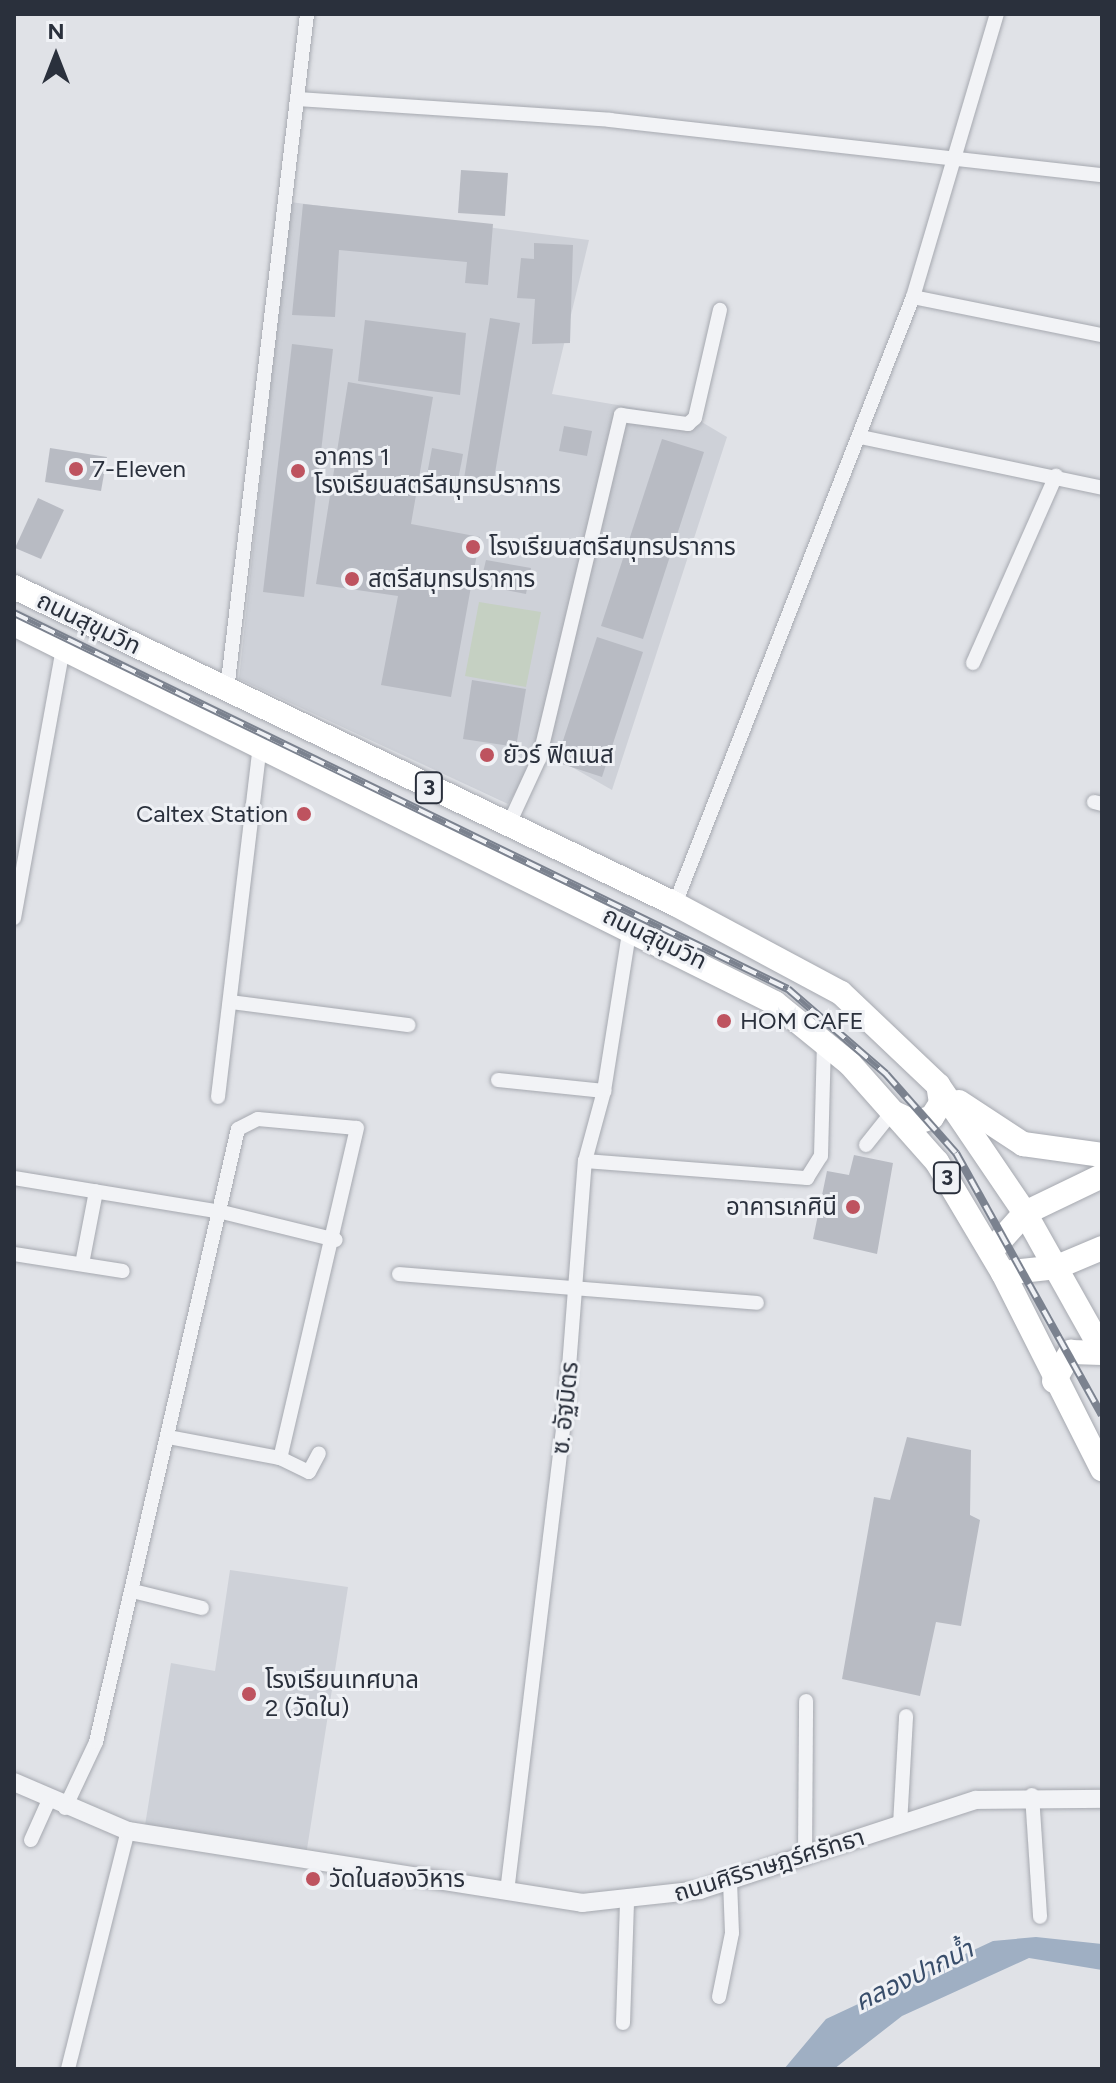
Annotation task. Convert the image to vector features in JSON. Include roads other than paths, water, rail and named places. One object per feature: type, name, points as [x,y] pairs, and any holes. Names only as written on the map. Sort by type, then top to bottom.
[{"type":"main road","name":"ถนนสุขุมวิท","points":[[14,587],[675,904],[841,993],[938,1085],[1025,1213],[1102,1352]]},
{"type":"main road","name":"ถนนสุขุมวิท","points":[[14,624],[744,983],[824,1042],[893,1111],[937,1162],[1003,1273],[1054,1381],[1102,1469]]},
{"type":"main road","points":[[893,1111],[906,1122],[932,1117],[941,1103],[938,1085]]},
{"type":"main road","points":[[938,1085],[1023,1144],[1102,1155]]},
{"type":"main road","points":[[991,1251],[1025,1213],[1102,1176]]},
{"type":"main road","points":[[1003,1273],[1057,1267],[1102,1248]]},
{"type":"main road","points":[[1054,1381],[1071,1352],[1102,1352]]},
{"type":"street","points":[[227,690],[307,14]]},
{"type":"street","points":[[675,904],[861,437],[913,297],[997,14]]},
{"type":"street","points":[[297,99],[610,120],[957,156],[1102,175]]},
{"type":"street","points":[[913,297],[1102,335]]},
{"type":"street","points":[[508,826],[539,759],[621,415],[688,424],[695,418],[720,310]]},
{"type":"street","points":[[861,437],[1102,488]]},
{"type":"street","points":[[973,663],[1056,476]]},
{"type":"street","points":[[14,918],[63,648]]},
{"type":"street","points":[[218,1097],[260,745]]},
{"type":"street","name":"ซ. อัฐมิตร","points":[[507,1892],[578,1286],[585,1161],[604,1091],[630,925]]},
{"type":"street","points":[[231,1002],[409,1025]]},
{"type":"street","points":[[585,1161],[807,1178],[821,1156],[824,1042]]},
{"type":"street","points":[[498,1080],[604,1091]]},
{"type":"street","points":[[866,1145],[893,1111]]},
{"type":"street","points":[[31,1840],[96,1742],[245,1120],[351,1125],[359,1135],[336,1240],[280,1458]]},
{"type":"street","points":[[14,1178],[222,1212],[336,1240]]},
{"type":"street","points":[[82,1264],[96,1191]]},
{"type":"street","points":[[14,1254],[123,1271]]},
{"type":"street","points":[[399,1274],[578,1286],[757,1303]]},
{"type":"street","points":[[168,1437],[280,1458],[309,1472],[319,1453]]},
{"type":"street","points":[[133,1591],[202,1608]]},
{"type":"street","points":[[805,1858],[806,1701]]},
{"type":"street","points":[[900,1825],[906,1716]]},
{"type":"street","name":"ถนนศิริราษฎร์ศรัทธา","points":[[14,1782],[57,1804],[128,1831],[507,1892],[627,1902],[730,1880],[976,1800],[1032,1795],[1102,1799]]},
{"type":"street","points":[[1032,1795],[1040,1917]]},
{"type":"street","points":[[68,2069],[128,1831]]},
{"type":"street","points":[[719,1997],[732,1933],[730,1880]]},
{"type":"street","points":[[623,2023],[627,1902]]},
{"type":"water","points":[[1036,1937],[1102,1944],[1102,1970],[1029,1958],[902,2016],[834,2069],[784,2069],[826,2019],[993,1941]]},
{"type":"railway","points":[[14,613],[788,989],[886,1074],[956,1153],[1102,1415]]},
{"type":"place","name":"7-Eleven","points":[[76,469]]},
{"type":"place","name":"อาคาร 1 โรงเรียนสตรีสมุทรปราการ","points":[[298,471]]},
{"type":"place","name":"โรงเรียนสตรีสมุทรปราการ","points":[[473,547]]},
{"type":"place","name":"สตรีสมุทรปราการ","points":[[352,579]]},
{"type":"place","name":"ยัวร์ ฟิตเนส","points":[[487,755]]},
{"type":"place","name":"Caltex Station","points":[[304,814]]},
{"type":"place","name":"HOM CAFE","points":[[724,1021]]},
{"type":"place","name":"อาคารเกศินี","points":[[853,1207]]},
{"type":"place","name":"โรงเรียนเทศบาล 2 (วัดใน)","points":[[249,1694]]},
{"type":"place","name":"วัดในสองวิหาร","points":[[313,1879]]},
{"type":"water label","name":"คลองปากน้ำ","points":[[914,1976]]}]
